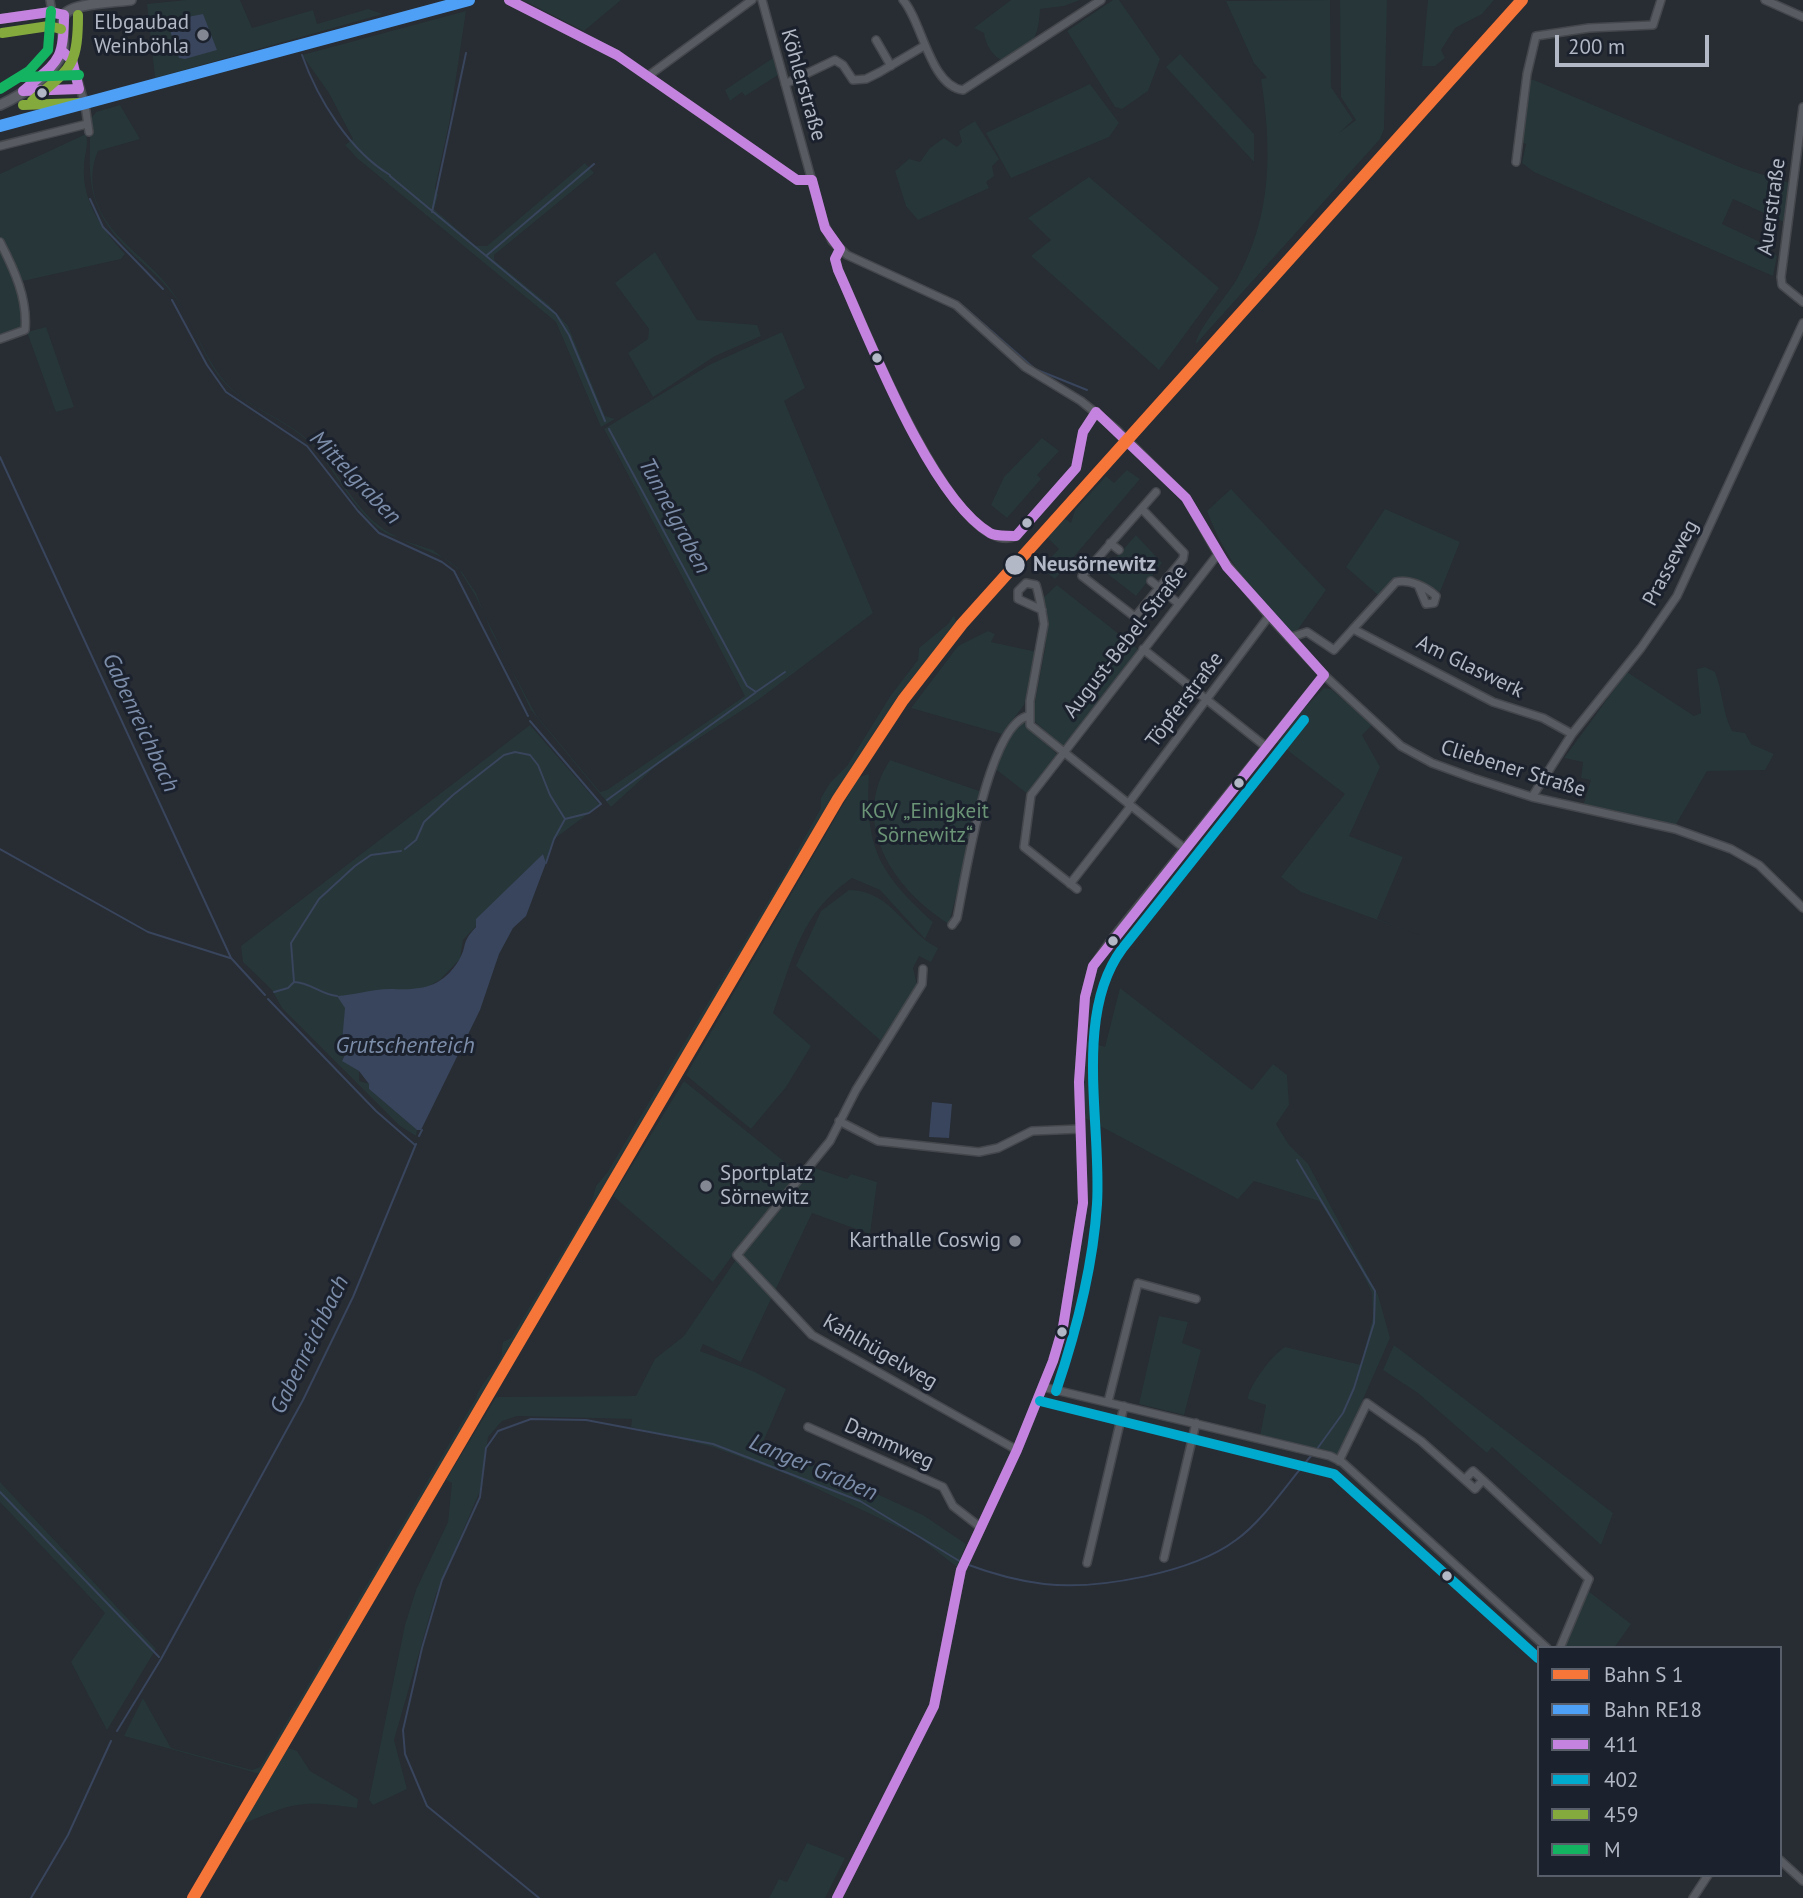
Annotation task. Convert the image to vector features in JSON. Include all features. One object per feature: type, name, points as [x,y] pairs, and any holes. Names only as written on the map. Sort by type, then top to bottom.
[{"type":"main road","points":[[0,105],[23,91],[52,67],[62,52],[64,15],[78,8],[131,0]]},
{"type":"street","points":[[50,0],[52,12]]},
{"type":"street","points":[[509,0],[609,50],[797,180],[812,180]]},
{"type":"street","points":[[648,76],[752,0]]},
{"type":"street","name":"Köhlerstraße","points":[[762,0],[825,228],[840,250]]},
{"type":"street","points":[[903,0],[914,15],[924,46],[952,87],[963,90],[1101,0]]},
{"type":"street","points":[[1516,162],[1527,74],[1536,36],[1588,28],[1653,25],[1661,0]]},
{"type":"street","points":[[1765,0],[1803,17]]},
{"type":"street","points":[[0,19],[52,12],[64,15]]},
{"type":"street","points":[[876,40],[891,66]]},
{"type":"street","points":[[785,84],[830,61],[839,61],[853,80],[866,79],[924,46]]},
{"type":"street","points":[[0,146],[88,128],[85,105],[72,60],[62,52]]},
{"type":"street","points":[[23,91],[79,89]]},
{"type":"street","name":"Auerstraße","points":[[1803,107],[1782,257],[1782,285],[1803,302]]},
{"type":"street","points":[[0,242],[24,302],[25,330],[0,339]]},
{"type":"street","points":[[840,250],[835,259],[838,270],[906,420],[956,501],[971,518],[999,538],[1007,540],[1016,536],[1076,468],[1083,432],[1096,412]]},
{"type":"street","name":"Cliebener Straße","points":[[840,250],[956,306],[1025,367],[1096,412],[1117,430],[1186,498],[1218,554],[1289,638],[1324,675],[1409,750],[1443,768],[1532,797],[1675,829],[1731,849],[1759,865],[1803,908]]},
{"type":"street","name":"Prasseweg","points":[[1532,797],[1572,734],[1641,648],[1677,596],[1803,323]]},
{"type":"street","points":[[1142,509],[1184,553],[1135,617],[1082,576],[1156,492]]},
{"type":"street","points":[[1110,543],[1119,550]]},
{"type":"street","name":"August-Bebel-Straße","points":[[1073,886],[1024,847],[1031,796],[1218,554]]},
{"type":"street","points":[[1151,581],[1179,604]]},
{"type":"street","points":[[1289,638],[1300,632],[1307,632],[1334,650],[1392,585],[1403,581],[1418,585]]},
{"type":"street","points":[[1042,610],[1044,634],[1028,716],[1034,730],[1184,848]]},
{"type":"street","name":"Töpferstraße","points":[[1073,886],[1129,805],[1269,616]]},
{"type":"street","name":"Am Glaswerk","points":[[1353,629],[1493,702],[1543,718],[1572,734]]},
{"type":"street","points":[[1143,649],[1265,746]]},
{"type":"street","points":[[838,1898],[934,1706],[961,1570],[1017,1450],[1043,1387],[1063,1326],[1083,1203],[1081,1043],[1090,971],[1184,848],[1324,675]]},
{"type":"street","points":[[952,925],[957,918],[990,769],[1014,724],[1028,716]]},
{"type":"street","points":[[923,969],[922,984],[839,1121],[878,1141],[979,1152],[998,1148],[1032,1131],[1080,1129]]},
{"type":"street","name":"Kahlhügelweg","points":[[839,1121],[822,1151],[737,1255],[812,1335],[1017,1450]]},
{"type":"street","points":[[1108,1402],[1138,1283],[1196,1299]]},
{"type":"street","points":[[1043,1387],[1314,1452],[1339,1461],[1545,1646]]},
{"type":"street","points":[[1339,1461],[1367,1402],[1409,1432],[1475,1489],[1483,1480],[1589,1579],[1561,1646]]},
{"type":"street","points":[[1087,1563],[1124,1406]]},
{"type":"street","points":[[1164,1558],[1196,1423]]},
{"type":"street","name":"Dammweg","points":[[808,1427],[943,1487],[953,1506],[980,1527]]},
{"type":"street","points":[[1782,1862],[1803,1881]]},
{"type":"street","points":[[1697,1897],[1708,1877]]},
{"type":"green space","name":"Elbgaubad Weinböhla","points":[[186,0],[240,0],[252,28],[313,10],[317,24],[368,9],[383,14],[155,78],[147,4]]},
{"type":"green space","points":[[523,0],[621,0],[584,31]]},
{"type":"green space","points":[[1011,0],[1080,0],[1064,6],[1040,9],[1032,41],[1005,61],[991,50],[984,33],[974,28]]},
{"type":"green space","points":[[1113,0],[1119,0],[1160,59],[1148,91],[1122,109],[1115,107],[1067,31]]},
{"type":"green space","points":[[1330,0],[1331,87],[1353,120],[1339,133],[1356,120],[1341,97],[1340,0],[1387,0],[1384,129],[1380,139],[1196,344],[1201,330],[1234,284],[1249,253],[1263,205],[1266,181],[1267,131],[1261,79],[1267,78],[1254,63],[1226,1]]},
{"type":"green space","points":[[1428,0],[1494,0],[1482,14],[1455,28],[1441,50],[1445,58],[1435,66],[1422,66]]},
{"type":"green space","points":[[466,11],[449,124],[435,188],[438,195],[434,209],[476,246],[487,246],[585,163],[594,173],[494,255],[494,260],[549,305],[568,326],[605,416],[615,419],[601,427],[556,322],[357,158],[345,145],[353,139],[329,93],[302,55]]},
{"type":"green space","points":[[1180,54],[1254,134],[1254,162],[1166,67]]},
{"type":"green space","points":[[773,58],[778,75],[745,96],[742,92],[730,101],[725,90]]},
{"type":"green space","points":[[1526,80],[1534,80],[1742,168],[1789,183],[1784,222],[1733,199],[1722,224],[1760,242],[1777,256],[1773,276],[1534,172],[1522,163],[1526,144],[1519,141]]},
{"type":"green space","points":[[1090,84],[1119,123],[1109,137],[1011,178],[986,133]]},
{"type":"green space","points":[[120,105],[140,139],[98,151],[93,170],[95,199],[90,168],[90,120],[96,112]]},
{"type":"green space","points":[[975,121],[999,159],[992,166],[994,176],[986,182],[989,188],[918,220],[906,206],[895,171],[909,159],[920,162],[930,148],[944,138],[957,147],[962,142],[959,131]]},
{"type":"green space","points":[[86,134],[86,192],[102,225],[125,254],[121,259],[23,281],[0,236],[0,174]]},
{"type":"green space","points":[[1089,177],[1219,288],[1159,370],[1031,256],[1051,240],[1028,218]]},
{"type":"green space","points":[[95,199],[112,229],[168,286],[186,314],[166,286],[116,237]]},
{"type":"green space","points":[[0,245],[18,286],[23,318],[20,328],[0,336]]},
{"type":"green space","points":[[655,252],[697,320],[757,325],[761,336],[715,356],[653,397],[628,353],[648,339],[649,329],[615,283]]},
{"type":"green space","points":[[46,327],[74,407],[56,412],[27,332]]},
{"type":"green space","points":[[193,327],[223,379],[252,404],[244,399],[232,390],[222,380]]},
{"type":"green space","points":[[782,332],[805,388],[784,401],[873,613],[758,700],[657,765],[611,807],[531,710],[508,662],[536,715],[600,792],[607,790],[745,696],[604,429],[711,364]]},
{"type":"green space","points":[[253,405],[283,422],[303,436],[312,444],[322,456],[361,508],[384,529],[398,537],[375,525],[352,500],[306,439]]},
{"type":"green space","points":[[1042,438],[1059,451],[1037,475],[1041,479],[1007,518],[991,505],[1004,477]]},
{"type":"green space","points":[[1127,470],[1140,479],[1055,579],[1041,568],[1059,549],[1046,536],[1064,518],[1071,523],[1075,510],[1106,476],[1114,483]]},
{"type":"green space","points":[[1231,489],[1326,590],[1296,632],[1289,633],[1253,591],[1222,545],[1214,528],[1207,511]]},
{"type":"green space","points":[[1385,509],[1460,542],[1440,592],[1404,577],[1396,577],[1378,595],[1346,567]]},
{"type":"green space","points":[[1136,535],[1162,563],[1136,596],[1104,571]]},
{"type":"green space","points":[[399,539],[433,550],[443,558]]},
{"type":"green space","points":[[459,570],[476,593],[484,614],[475,595]]},
{"type":"green space","points":[[1057,585],[1139,650],[1064,747],[1032,719],[1046,643],[1042,599]]},
{"type":"green space","points":[[484,614],[508,662],[491,631]]},
{"type":"green space","points":[[954,615],[956,622],[881,722],[831,802],[260,1774],[124,1736],[143,1698],[171,1748],[252,1770],[260,1767],[497,1364],[503,1342],[511,1338],[591,1204],[596,1186],[607,1173],[785,873],[821,808],[821,798],[830,783],[847,766],[891,695],[918,660],[919,648],[948,624]]},
{"type":"green space","points":[[988,631],[995,634],[991,642],[1037,652],[1024,705],[1002,734],[911,708],[958,646]]},
{"type":"green space","points":[[1705,667],[1715,672],[1732,731],[1745,733],[1751,744],[1774,754],[1765,770],[1707,771],[1675,826],[1583,806],[1591,780],[1581,778],[1583,762],[1564,758],[1627,672],[1694,716],[1701,713],[1697,669]]},
{"type":"green space","points":[[1324,688],[1331,689],[1372,725],[1362,735],[1380,767],[1349,836],[1403,857],[1377,919],[1419,935],[1301,892],[1281,877],[1345,794],[1274,740]]},
{"type":"green space","points":[[1024,723],[1057,754],[1029,795],[993,767],[1017,724]]},
{"type":"green space","points":[[530,725],[600,805],[554,839],[546,863],[543,854],[463,940],[460,959],[440,980],[425,988],[406,992],[340,1038],[341,1043],[350,1045],[342,1060],[359,1071],[359,1081],[370,1084],[369,1089],[417,1130],[416,1136],[400,1126],[282,1008],[272,990],[243,962],[241,946]]},
{"type":"green space","name":"KGV „Einigkeit Sörnewitz“","points":[[890,760],[982,792],[949,924],[910,892],[883,852],[876,830],[874,807],[878,784]]},
{"type":"green space","points":[[869,774],[870,821],[879,857],[900,889],[933,922],[925,939],[880,890],[852,878],[821,906],[801,938],[773,1013],[811,1046],[786,1087],[751,1129],[686,1075],[859,777]]},
{"type":"green space","points":[[849,890],[863,892],[887,904],[926,941],[938,948],[931,962],[919,956],[913,968],[917,985],[881,1041],[796,966],[821,911]]},
{"type":"green space","points":[[1120,988],[1252,1090],[1273,1064],[1287,1075],[1289,1105],[1276,1124],[1289,1145],[1308,1164],[1345,1233],[1378,1295],[1390,1338],[1338,1456],[1260,1436],[1266,1405],[1248,1399],[1249,1393],[1262,1370],[1285,1347],[1361,1365],[1373,1317],[1372,1293],[1355,1257],[1319,1201],[1254,1181],[1238,1199],[1083,1117],[1086,1041],[1105,1047]]},
{"type":"green space","name":"Sportplatz Sörnewitz","points":[[684,1081],[801,1175],[713,1282],[613,1196]]},
{"type":"green space","points":[[812,1167],[847,1179],[851,1174],[877,1182],[870,1234],[812,1213],[741,1362],[703,1344],[700,1351],[755,1372],[786,1389],[763,1442],[923,1515],[966,1544],[957,1567],[917,1536],[786,1474],[713,1447],[631,1427],[632,1419],[517,1416],[502,1421],[488,1437],[480,1491],[436,1594],[394,1740],[407,1789],[373,1805],[369,1800],[405,1625],[416,1590],[448,1522],[452,1483],[446,1480],[496,1397],[636,1396],[655,1359],[684,1336],[735,1261]]},
{"type":"green space","points":[[1159,1316],[1188,1322],[1182,1343],[1201,1350],[1184,1415],[1139,1404]]},
{"type":"green space","points":[[1394,1345],[1613,1513],[1601,1545],[1492,1447],[1487,1453],[1418,1393],[1383,1370]]},
{"type":"green space","points":[[0,1482],[156,1649],[107,1730],[71,1662],[105,1613],[0,1502]]},
{"type":"green space","points":[[1587,1590],[1631,1624],[1615,1646],[1565,1646]]},
{"type":"green space","points":[[288,1748],[297,1751],[310,1771],[358,1799],[357,1808],[323,1804],[298,1805],[243,1824]]},
{"type":"green space","points":[[807,1843],[845,1858],[825,1898],[769,1898],[779,1879],[787,1882]]},
{"type":"water","points":[[203,14],[217,50],[185,59],[179,58],[167,21]]},
{"type":"water","name":"Grutschenteich","points":[[543,854],[546,863],[526,916],[513,928],[499,954],[480,1010],[421,1130],[417,1130],[369,1089],[369,1084],[359,1071],[342,1061],[349,1046],[342,1042],[345,1008],[337,996],[422,988],[438,982],[459,960],[468,937],[476,927],[476,919]]},
{"type":"water","points":[[932,1102],[952,1104],[949,1138],[929,1137]]},
{"type":"waterway","points":[[432,212],[466,53]]},
{"type":"waterway","name":"Tunnelgraben","points":[[302,55],[317,89],[337,123],[375,165],[390,175]]},
{"type":"waterway","points":[[486,256],[594,164]]},
{"type":"waterway","points":[[390,176],[556,314],[569,335],[605,421]]},
{"type":"waterway","name":"Mittelgraben","points":[[90,199],[103,227],[163,289]]},
{"type":"waterway","name":"Mittelgraben","points":[[172,300],[207,365],[226,392],[307,446],[358,511],[379,533],[442,562],[454,571],[528,716]]},
{"type":"waterway","points":[[963,306],[1035,369],[1087,390]]},
{"type":"waterway","name":"Tunnelgraben","points":[[609,429],[747,686],[756,692],[785,672]]},
{"type":"waterway","name":"Gabenreichbach","points":[[0,457],[231,958],[265,995]]},
{"type":"waterway","points":[[607,800],[755,693]]},
{"type":"waterway","name":"Mittelgraben","points":[[530,721],[601,804],[589,813],[565,819],[554,839],[546,863]]},
{"type":"waterway","points":[[405,849],[416,840],[424,822],[453,795],[504,755],[515,752],[530,755],[538,765],[550,795],[565,819]]},
{"type":"waterway","points":[[0,849],[148,932],[230,958]]},
{"type":"waterway","points":[[294,982],[291,943],[319,899],[371,855],[401,851]]},
{"type":"waterway","points":[[274,992],[288,988],[294,982],[337,996]]},
{"type":"waterway","name":"Gabenreichbach","points":[[268,999],[376,1111],[415,1145]]},
{"type":"waterway","points":[[419,1136],[422,1130]]},
{"type":"waterway","name":"Gabenreichbach","points":[[117,1731],[161,1659],[303,1400],[353,1297],[416,1144]]},
{"type":"waterway","name":"Langer Graben","points":[[1297,1160],[1375,1291],[1374,1323],[1354,1388],[1343,1413],[1317,1449]]},
{"type":"waterway","name":"Langer Graben","points":[[539,1898],[427,1806],[405,1754],[403,1730],[422,1648],[442,1580],[480,1497],[486,1448],[498,1431],[531,1419],[586,1420],[713,1444],[860,1501],[961,1562]]},
{"type":"waterway","name":"Langer Graben","points":[[966,1564],[1025,1581],[1066,1585],[1117,1581],[1170,1570],[1217,1552],[1246,1532],[1266,1512],[1311,1456]]},
{"type":"waterway","points":[[0,1492],[159,1657]]},
{"type":"waterway","name":"Gabenreichbach","points":[[31,1898],[68,1835],[111,1741]]},
{"type":"transit line","name":"411","points":[[509,0],[617,55],[797,180],[812,180]]},
{"type":"transit line","points":[[193,1898],[838,799],[903,700],[962,624],[1522,0]]},
{"type":"transit line","name":"M","points":[[0,89],[29,71],[48,50],[51,11]]},
{"type":"transit line","name":"411","points":[[0,19],[50,12],[64,15]]},
{"type":"transit line","name":"411","points":[[23,91],[56,60],[62,43],[64,15]]},
{"type":"transit line","name":"459","points":[[32,101],[69,65],[76,46],[78,15]]},
{"type":"transit line","name":"459","points":[[2,33],[49,26],[61,29]]},
{"type":"transit line","name":"411","points":[[23,91],[79,89],[72,60],[63,52]]},
{"type":"transit line","name":"M","points":[[23,77],[79,75]]},
{"type":"transit line","name":"459","points":[[23,105],[79,103]]},
{"type":"transit line","name":"411","points":[[812,180],[825,228],[840,249]]},
{"type":"transit line","name":"411","points":[[840,249],[835,259],[838,270],[902,413],[945,486],[967,514],[990,533],[1016,536],[1076,468],[1083,432],[1096,412]]},
{"type":"transit line","name":"411","points":[[1096,412],[1186,498],[1227,567],[1324,675]]},
{"type":"transit line","name":"411","points":[[837,1898],[934,1706],[961,1570],[1017,1450],[1053,1361],[1063,1327],[1083,1203],[1079,1082],[1085,997],[1093,966],[1324,675]]},
{"type":"transit line","name":"402","points":[[1056,1391],[1083,1299],[1095,1228],[1098,1173],[1094,1038],[1098,1006],[1107,976],[1122,949],[1304,720]]},
{"type":"transit line","name":"402","points":[[1040,1401],[1334,1474],[1537,1657]]},
{"type":"rail line","name":"RE18","points":[[0,126],[469,0]]},
{"type":"place","name":"Elbgaubad Weinböhla","points":[[203,35]]},
{"type":"place","name":"Neusörnewitz","points":[[1015,565]]},
{"type":"place","name":"Sportplatz Sörnewitz","points":[[706,1186]]},
{"type":"place","name":"Karthalle Coswig","points":[[1015,1241]]}]
